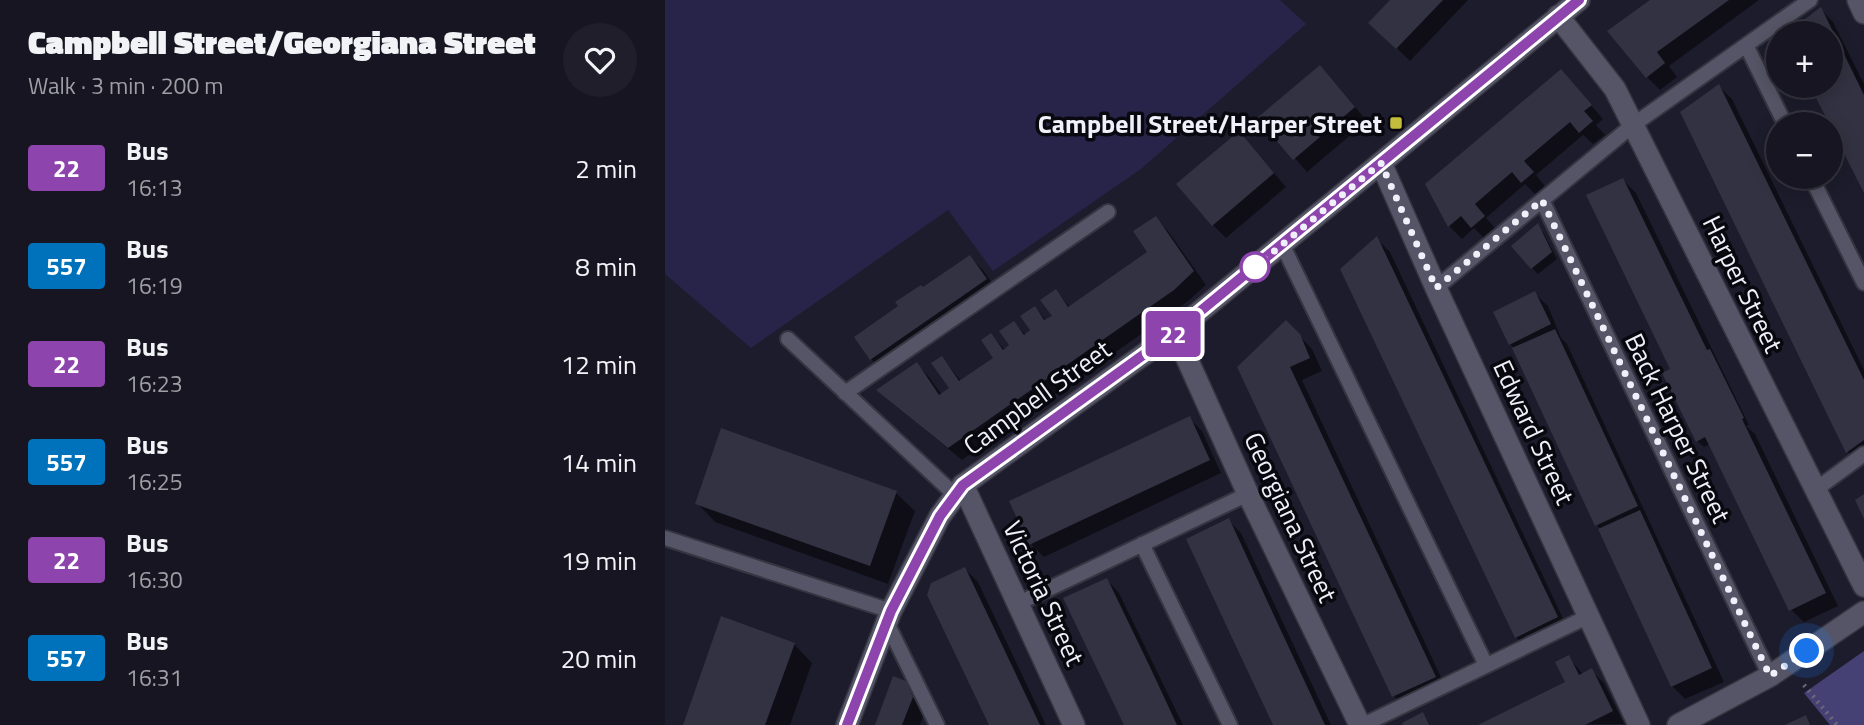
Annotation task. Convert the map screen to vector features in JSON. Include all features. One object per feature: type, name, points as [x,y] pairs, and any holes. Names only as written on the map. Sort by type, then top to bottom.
[{"type":"street","name":"Campbell Street","points":[[847,725],[888,616],[940,516],[959,489],[1175,332],[1579,0]]},
{"type":"street","points":[[1858,0],[1864,13]]},
{"type":"street","name":"Harper Street","points":[[1558,16],[1615,89],[1864,586]]},
{"type":"street","name":"Edward Street","points":[[1381,163],[1436,288],[1639,725]]},
{"type":"street","name":"Georgiana Street","points":[[1175,332],[1248,494],[1361,725]]},
{"type":"street","name":"Victoria Street","points":[[959,489],[1074,725]]},
{"type":"street","points":[[1678,725],[1779,670],[1864,612]]},
{"type":"lane","points":[[1436,288],[1633,125],[1810,0]]},
{"type":"lane","points":[[1746,46],[1779,112]]},
{"type":"lane","points":[[1817,189],[1864,283]]},
{"type":"lane","name":"Back Harper Street","points":[[1542,200],[1779,670]]},
{"type":"lane","points":[[845,393],[1108,212]]},
{"type":"lane","points":[[1282,244],[1486,666]]},
{"type":"lane","points":[[788,339],[845,393],[959,489]]},
{"type":"lane","points":[[1815,490],[1864,454]]},
{"type":"lane","points":[[1017,604],[1248,494]]},
{"type":"lane","points":[[665,538],[888,616],[937,725]]},
{"type":"lane","points":[[1142,544],[1230,725]]},
{"type":"lane","points":[[1361,725],[1589,616]]},
{"type":"path","points":[[1779,670],[1837,725]]},
{"type":"shaded area","points":[[665,0],[1280,0],[1306,24],[1141,169],[993,271],[948,210],[751,348],[665,274]]},
{"type":"shaded area","points":[[1864,651],[1864,725],[1830,725],[1804,693]]},
{"type":"building","points":[[1390,0],[1443,0],[1396,49],[1368,23]]},
{"type":"building","points":[[1650,0],[1729,0],[1657,52],[1665,63],[1646,78],[1607,31]]},
{"type":"building","points":[[1821,7],[1828,21],[1803,21]]},
{"type":"building","points":[[1843,52],[1864,95],[1864,193],[1843,151],[1843,112],[1823,112],[1816,98],[1843,98]]},
{"type":"building","points":[[1320,65],[1355,107],[1293,160],[1257,118]]},
{"type":"building","points":[[1561,69],[1592,105],[1584,111],[1593,121],[1579,133],[1570,122],[1524,161],[1534,172],[1521,183],[1512,172],[1475,204],[1485,216],[1471,228],[1461,216],[1448,227],[1425,184]]},
{"type":"building","points":[[1719,84],[1766,180],[1766,189],[1770,189],[1864,380],[1864,440],[1846,453],[1680,112]]},
{"type":"building","points":[[1239,131],[1274,173],[1212,226],[1176,184]]},
{"type":"building","points":[[1623,178],[1707,350],[1710,349],[1744,418],[1742,419],[1826,593],[1789,611],[1705,437],[1696,442],[1662,373],[1670,369],[1586,195]]},
{"type":"building","points":[[1156,216],[1194,271],[1174,290],[948,448],[876,390],[917,362],[939,395],[949,388],[931,363],[942,356],[959,381],[993,358],[981,340],[991,333],[1003,350],[1009,345],[999,331],[1014,321],[1024,335],[1030,330],[1020,316],[1035,306],[1044,320],[1052,316],[1040,300],[1056,289],[1068,307],[1147,252],[1133,231]]},
{"type":"building","points":[[1538,223],[1552,252],[1531,269],[1511,246]]},
{"type":"building","points":[[1377,236],[1558,617],[1515,638],[1340,269]]},
{"type":"building","points":[[970,255],[987,279],[870,360],[854,337],[898,306],[895,302],[921,285],[923,287]]},
{"type":"building","points":[[1535,291],[1551,324],[1509,345],[1493,312]]},
{"type":"building","points":[[1286,320],[1300,334],[1310,358],[1290,367],[1436,677],[1392,697],[1237,367]]},
{"type":"building","points":[[1555,329],[1638,506],[1595,526],[1512,348]]},
{"type":"building","points":[[1190,416],[1210,460],[1029,545],[1009,501]]},
{"type":"building","points":[[721,428],[897,491],[870,566],[695,504]]},
{"type":"building","points":[[1864,494],[1864,519],[1855,500]]},
{"type":"building","points":[[1640,510],[1712,668],[1671,687],[1598,529]]},
{"type":"building","points":[[1229,518],[1325,725],[1273,725],[1186,539]]},
{"type":"building","points":[[965,567],[1040,725],[989,725],[927,595],[931,583]]},
{"type":"building","points":[[1107,578],[1177,725],[1124,725],[1063,598]]},
{"type":"building","points":[[721,616],[795,643],[765,725],[683,725]]},
{"type":"building","points":[[1569,655],[1579,675],[1592,668],[1613,711],[1585,725],[1478,725],[1565,682],[1555,662]]},
{"type":"building","points":[[893,676],[906,681],[913,697],[902,725],[875,725]]},
{"type":"building","points":[[1423,712],[1429,725],[1403,725],[1402,723]]},
{"type":"building","points":[[1806,715],[1810,725],[1785,725]]},
{"type":"bus line","name":"22","points":[[847,725],[886,621],[940,516],[963,485],[1175,332],[1579,0]]},
{"type":"place","name":"Campbell Street/Harper Street","points":[[1396,123]]},
{"type":"route","points":[[1255,267],[1381,163],[1436,288],[1542,200],[1770,676],[1807,651]]}]
